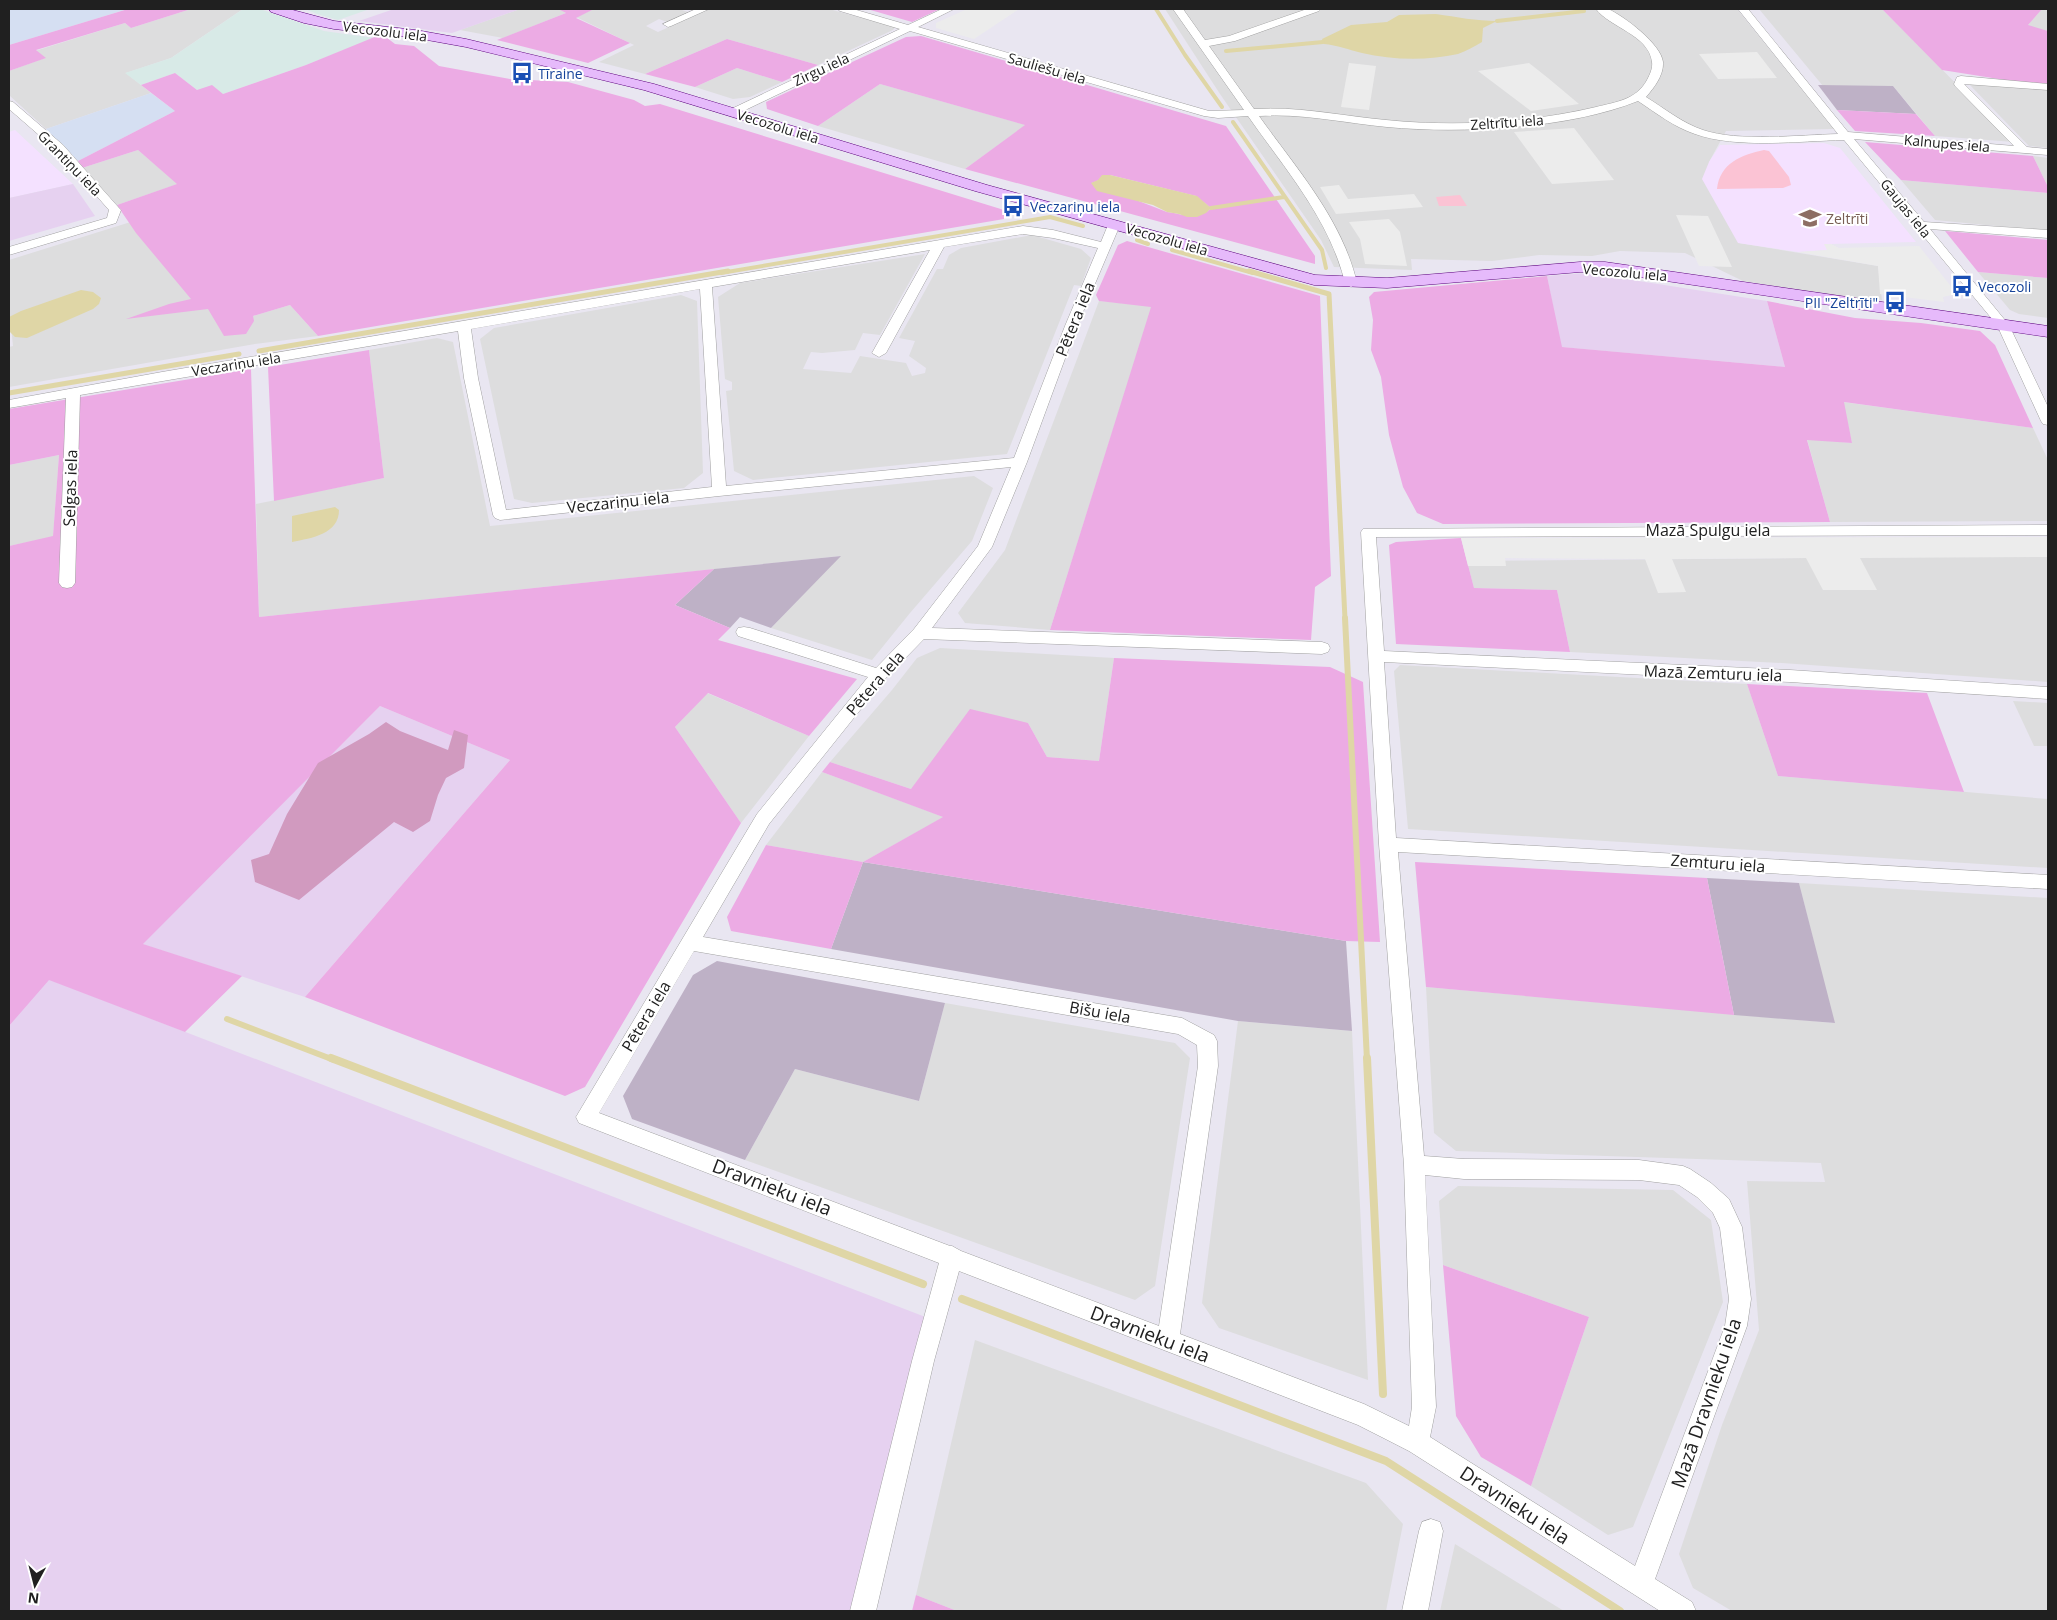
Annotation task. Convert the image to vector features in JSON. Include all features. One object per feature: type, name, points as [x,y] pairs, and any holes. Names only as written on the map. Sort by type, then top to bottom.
[{"type":"street","name":"Vecozolu iela","points":[[276,9],[309,20],[334,25],[416,34],[466,43],[649,86],[914,168],[1314,280],[1351,283],[1411,282],[1580,267],[1606,267],[2048,332]]},
{"type":"street","points":[[668,24],[704,9]]},
{"type":"street","name":"Sauliešu iela","points":[[843,9],[1192,110],[1221,116],[1252,113]]},
{"type":"street","name":"Zirgu iela","points":[[733,112],[949,9]]},
{"type":"street","points":[[1178,9],[1335,234],[1345,256],[1351,283]]},
{"type":"street","points":[[1202,44],[1231,39],[1311,9]]},
{"type":"street","points":[[1601,9],[1645,42],[1653,51],[1658,61],[1648,88],[1639,97]]},
{"type":"street","name":"Gaujas iela","points":[[1743,9],[1799,80],[2003,325],[2048,421]]},
{"type":"street","points":[[2024,150],[1959,84],[1961,79],[2048,87]]},
{"type":"street","name":"Zeltrītu iela","points":[[1252,113],[1282,112],[1400,125],[1493,125],[1562,117],[1607,107],[1639,97]]},
{"type":"street","name":"Kalnupes iela","points":[[1639,97],[1684,126],[1718,137],[1847,136],[2048,152]]},
{"type":"street","name":"Grantiņu iela","points":[[9,104],[59,147],[115,210],[112,220],[9,251]]},
{"type":"street","points":[[9,122],[24,118]]},
{"type":"street","name":"Pētera iela","points":[[586,1116],[763,819],[879,675],[920,633],[985,547],[1114,225]]},
{"type":"street","points":[[1919,225],[2048,234]]},
{"type":"street","name":"Veczariņu iela","points":[[9,404],[162,376],[1023,230],[1053,234],[1104,246]]},
{"type":"street","points":[[879,353],[939,245]]},
{"type":"street","points":[[706,284],[719,491]]},
{"type":"street","name":"Veczariņu iela","points":[[464,326],[471,378],[500,515],[719,491],[1020,462]]},
{"type":"street","name":"Selgas iela","points":[[67,583],[73,393]]},
{"type":"street","name":"Mazā Spulgu iela","points":[[1377,656],[1368,532],[2048,530]]},
{"type":"street","points":[[744,632],[879,675]]},
{"type":"street","points":[[920,633],[1322,648]]},
{"type":"street","points":[[1377,656],[1388,844],[1414,1164],[1424,1407],[1417,1443]]},
{"type":"street","name":"Mazā Zemturu iela","points":[[1377,656],[1790,676],[2048,693]]},
{"type":"street","name":"Zemturu iela","points":[[1388,844],[2048,882]]},
{"type":"street","name":"Bišu iela","points":[[690,943],[1182,1026],[1206,1041],[1208,1066],[1168,1342]]},
{"type":"street","name":"Dravnieku iela","points":[[586,1116],[1364,1416],[1417,1443],[1683,1611]]},
{"type":"street","name":"Mazā Dravnieku iela","points":[[1414,1164],[1464,1169],[1639,1170],[1683,1176],[1704,1190],[1721,1206],[1731,1227],[1740,1299],[1736,1326],[1640,1585]]},
{"type":"street","points":[[863,1611],[924,1361],[952,1256]]},
{"type":"street","points":[[1415,1611],[1431,1531]]},
{"type":"shaded area","points":[[9,9],[128,9],[9,45]]},
{"type":"shaded area","points":[[128,9],[191,9],[131,28],[125,23],[36,50],[46,58],[9,71],[9,45]]},
{"type":"shaded area","points":[[191,9],[243,9],[171,58],[126,73],[151,93],[46,129],[9,95],[9,71],[45,58],[35,51],[125,23],[131,28]]},
{"type":"shaded area","points":[[243,9],[260,9],[324,31],[374,38],[306,65],[223,94],[197,90],[175,73],[141,85],[125,73],[171,58]]},
{"type":"shaded area","points":[[305,9],[370,9],[338,20]]},
{"type":"shaded area","points":[[394,9],[520,9],[452,33],[359,21]]},
{"type":"shaded area","points":[[520,9],[558,9],[566,13],[503,38],[460,30]]},
{"type":"shaded area","points":[[558,9],[594,9],[576,18],[630,43],[588,63],[497,40],[566,13]]},
{"type":"shaded area","points":[[594,9],[679,9],[688,12],[667,22],[659,19],[646,26],[658,32],[708,9],[829,9],[895,27],[893,30],[818,65],[727,39],[645,74],[599,62],[634,45],[576,17]]},
{"type":"shaded area","points":[[867,9],[940,9],[912,22]]},
{"type":"shaded area","points":[[967,9],[1019,9],[974,39],[936,28],[936,23]]},
{"type":"shaded area","points":[[1165,9],[1737,9],[1834,129],[1726,131],[1709,162],[1739,243],[1878,266],[1882,300],[1840,297],[1743,281],[1685,253],[1620,251],[1592,256],[1539,255],[1492,261],[1411,259],[1412,270],[1334,267],[1321,240],[1220,94]]},
{"type":"shaded area","points":[[1759,9],[1882,9],[2014,142],[1935,136],[1893,86],[1823,86]]},
{"type":"shaded area","points":[[1882,9],[2042,9],[2028,25],[2048,31],[2048,84],[2005,80],[1942,70]]},
{"type":"shaded area","points":[[2042,9],[2048,9],[2048,31],[2027,26]]},
{"type":"shaded area","points":[[1436,14],[1474,20],[1497,21],[1483,28],[1482,42],[1458,54],[1434,58],[1410,59],[1373,55],[1324,44],[1322,39],[1351,25],[1387,22],[1399,15]]},
{"type":"shaded area","points":[[382,34],[395,44],[414,46],[439,66],[510,79],[568,82],[634,100],[645,106],[660,104],[1004,210],[1004,219],[318,336],[290,305],[253,316],[254,321],[246,334],[224,336],[208,309],[126,319],[169,304],[191,299],[136,233],[117,205],[177,184],[138,150],[82,168],[78,161],[175,111],[141,85],[175,73],[197,90],[212,85],[223,94],[306,65]]},
{"type":"shaded area","points":[[921,36],[1226,126],[1315,256],[1315,264],[965,169],[1025,125],[880,84],[818,126],[767,109],[766,102],[906,37]],"holes":[[[1110,175],[1196,196],[1211,208],[1201,215],[1190,216],[1167,212],[1092,183]]]},
{"type":"shaded area","points":[[727,39],[818,65],[782,82],[737,68],[695,87],[645,74]]},
{"type":"shaded area","points":[[1757,52],[1777,78],[1718,79],[1699,54]]},
{"type":"shaded area","points":[[1349,63],[1376,66],[1369,110],[1341,107]]},
{"type":"shaded area","points":[[1529,63],[1579,104],[1531,111],[1478,71]]},
{"type":"shaded area","points":[[737,68],[782,82],[750,97],[733,99],[695,87]]},
{"type":"shaded area","points":[[1967,82],[2048,88],[2048,148],[2029,146]]},
{"type":"shaded area","points":[[880,84],[1026,125],[965,169],[818,126]]},
{"type":"shaded area","points":[[1818,85],[1893,86],[1916,114],[1837,110]]},
{"type":"shaded area","points":[[151,93],[175,111],[78,161],[46,129]]},
{"type":"shaded area","points":[[1837,110],[1916,114],[1935,136],[1855,131]]},
{"type":"shaded area","points":[[1574,128],[1614,180],[1552,184],[1514,132]]},
{"type":"shaded area","points":[[15,130],[73,184],[9,198],[9,132]]},
{"type":"shaded area","points":[[1865,142],[2033,156],[2048,187],[2048,193],[1901,180]]},
{"type":"shaded area","name":"Zeltrīti","points":[[1824,143],[1840,148],[1916,242],[1827,244],[1828,250],[1798,252],[1738,243],[1702,179],[1709,162],[1720,145]]},
{"type":"shaded area","points":[[138,150],[178,184],[117,205],[82,168]]},
{"type":"shaded area","points":[[1764,150],[1769,151],[1789,177],[1791,185],[1783,188],[1717,189],[1722,173],[1733,162]]},
{"type":"shaded area","points":[[2033,156],[2048,158],[2048,187]]},
{"type":"shaded area","points":[[1102,175],[1110,175],[1197,196],[1211,208],[1206,213],[1197,217],[1187,217],[1167,212],[1153,205],[1097,191],[1091,183],[1098,180]]},
{"type":"shaded area","points":[[1901,180],[2048,193],[2048,231],[1935,220]]},
{"type":"shaded area","points":[[73,184],[95,216],[9,241],[9,198]]},
{"type":"shaded area","points":[[1339,185],[1348,199],[1414,194],[1423,207],[1336,214],[1320,187]]},
{"type":"shaded area","points":[[1460,195],[1467,206],[1439,206],[1436,197]]},
{"type":"shaded area","points":[[1676,215],[1708,216],[1732,267],[1699,266]]},
{"type":"shaded area","points":[[1389,219],[1400,232],[1407,266],[1365,264],[1360,239],[1349,222]]},
{"type":"shaded area","points":[[137,220],[233,322],[290,305],[318,336],[255,344],[9,387],[9,347],[13,346],[9,307],[9,260]]},
{"type":"shaded area","points":[[1945,231],[2048,240],[2048,278],[1978,272]]},
{"type":"shaded area","points":[[1032,235],[1081,249],[1091,258],[1081,286],[1074,285],[1007,454],[753,480],[734,471],[726,391],[732,390],[732,382],[725,379],[718,297],[740,283],[925,254],[880,335],[863,333],[855,350],[811,352],[803,369],[851,373],[860,356],[906,363],[912,376],[925,373],[926,368],[909,356],[915,341],[899,338],[937,269],[943,269],[949,255],[961,248]]},
{"type":"shaded area","points":[[1127,241],[1320,296],[1331,576],[1315,587],[1311,640],[1050,630],[1151,307],[1099,301],[1096,295],[1118,245]]},
{"type":"shaded area","points":[[1824,244],[1831,244],[1839,248],[1919,246],[1957,294],[1943,297],[1944,302],[1880,294],[1878,266],[1798,252],[1827,250]]},
{"type":"shaded area","points":[[1978,272],[2048,278],[2048,318],[2019,314],[2010,310]]},
{"type":"shaded area","points":[[1587,273],[1767,301],[1785,367],[1561,347],[1547,276]]},
{"type":"shaded area","points":[[1547,276],[1562,347],[1785,367],[1767,301],[1855,318],[1921,323],[1980,331],[1995,345],[2033,428],[1844,402],[1852,443],[1807,440],[1830,522],[1443,524],[1417,513],[1403,487],[1389,435],[1381,377],[1371,350],[1373,320],[1369,297],[1374,292]]},
{"type":"shaded area","points":[[81,290],[93,292],[101,298],[99,304],[93,309],[27,338],[15,337],[9,331],[9,317]]},
{"type":"shaded area","points":[[681,295],[697,301],[703,473],[684,488],[532,503],[514,499],[480,339],[494,328]]},
{"type":"shaded area","points":[[1099,301],[1152,306],[1050,630],[965,623],[958,613],[1005,550]]},
{"type":"shaded area","points":[[437,338],[453,342],[490,526],[974,476],[993,488],[972,541],[872,660],[771,628],[840,556],[259,617],[256,504],[384,478],[369,350]]},
{"type":"shaded area","points":[[369,350],[384,478],[274,501],[268,367]]},
{"type":"shaded area","points":[[251,369],[259,617],[714,569],[675,605],[730,628],[718,640],[857,679],[809,736],[708,693],[675,727],[741,823],[585,1087],[565,1096],[305,997],[510,760],[380,706],[143,944],[242,976],[185,1032],[49,980],[9,1026],[9,546],[53,536],[59,455],[9,465],[9,409]]},
{"type":"shaded area","points":[[1843,402],[2033,428],[2048,460],[2048,521],[1830,522],[1807,439],[1852,443]]},
{"type":"shaded area","points":[[59,455],[53,537],[9,546],[9,465]]},
{"type":"shaded area","points":[[335,507],[339,510],[338,518],[329,530],[308,539],[292,542],[292,516]]},
{"type":"shaded area","points":[[2048,537],[2048,557],[1860,558],[1877,590],[1823,590],[1806,558],[1672,559],[1686,592],[1658,593],[1645,559],[1505,558],[1506,566],[1468,566],[1461,538]]},
{"type":"shaded area","points":[[1461,538],[1474,588],[1557,590],[1570,652],[1396,644],[1389,545],[1396,542]]},
{"type":"shaded area","points":[[841,556],[771,628],[740,617],[730,628],[675,605],[714,569]]},
{"type":"shaded area","points":[[2048,556],[2048,682],[1782,663],[1570,652],[1557,590],[1474,588],[1467,561]]},
{"type":"shaded area","points":[[940,648],[1114,658],[1099,761],[1047,757],[1028,723],[911,789],[830,762],[917,658]]},
{"type":"shaded area","points":[[1114,658],[1330,667],[1363,682],[1380,942],[1346,941],[863,862],[943,817],[822,772],[830,762],[911,789],[970,709],[1028,723],[1047,757],[1099,761]]},
{"type":"shaded area","points":[[1400,665],[1747,684],[1778,776],[2048,799],[2048,868],[1408,829],[1394,671]]},
{"type":"shaded area","points":[[1747,684],[1927,693],[1964,792],[1778,776]]},
{"type":"shaded area","points":[[707,693],[809,736],[741,823],[675,727]]},
{"type":"shaded area","points":[[2013,701],[2048,703],[2048,746],[2034,746]]},
{"type":"shaded area","points":[[380,706],[510,760],[305,997],[142,944]]},
{"type":"shaded area","points":[[386,722],[400,731],[448,750],[454,730],[468,735],[464,768],[446,778],[438,795],[430,821],[413,832],[394,822],[299,900],[255,882],[251,860],[269,854],[287,814],[318,763]]},
{"type":"shaded area","points":[[822,772],[944,817],[863,862],[766,845]]},
{"type":"shaded area","points":[[766,845],[863,862],[831,949],[731,931],[727,917]]},
{"type":"shaded area","points":[[863,862],[1346,941],[1352,1031],[1238,1021],[831,949]]},
{"type":"shaded area","points":[[1415,862],[1707,878],[1734,1015],[1426,987]]},
{"type":"shaded area","points":[[1707,878],[1799,883],[1835,1023],[1734,1015]]},
{"type":"shaded area","points":[[1799,883],[2048,898],[2048,1611],[1732,1611],[1693,1588],[1679,1554],[1722,1425],[1759,1330],[1747,1181],[1825,1182],[1821,1163],[1456,1151],[1434,1133],[1426,987],[1834,1023]]},
{"type":"shaded area","points":[[717,961],[945,1003],[919,1101],[795,1069],[745,1160],[632,1119],[623,1096],[693,975]]},
{"type":"shaded area","points":[[48,979],[928,1318],[850,1611],[9,1611],[9,1026]]},
{"type":"shaded area","points":[[945,1003],[1175,1043],[1190,1058],[1155,1286],[1135,1300],[745,1160],[795,1069],[919,1101]]},
{"type":"shaded area","points":[[1238,1021],[1352,1031],[1368,1380],[1219,1328],[1202,1303]]},
{"type":"shaded area","points":[[1458,1186],[1673,1190],[1711,1220],[1723,1302],[1633,1527],[1608,1535],[1531,1486],[1589,1317],[1443,1265],[1439,1201]]},
{"type":"shaded area","points":[[1443,1265],[1589,1317],[1531,1486],[1481,1457],[1456,1416]]},
{"type":"shaded area","points":[[975,1340],[1366,1483],[1403,1524],[1386,1611],[957,1611],[916,1595]]},
{"type":"shaded area","points":[[1455,1544],[1564,1611],[1440,1611]]},
{"type":"shaded area","points":[[916,1595],[957,1611],[912,1611]]},
{"type":"waterway","points":[[1156,9],[1185,55],[1222,107]]},
{"type":"waterway","points":[[1497,21],[1584,11]]},
{"type":"waterway","points":[[1226,51],[1323,42]]},
{"type":"waterway","points":[[1233,122],[1322,250],[1326,268]]},
{"type":"waterway","points":[[1211,208],[1284,197]]},
{"type":"waterway","points":[[721,273],[1050,217],[1083,226]]},
{"type":"waterway","points":[[1137,240],[1148,244]]},
{"type":"waterway","points":[[1172,250],[1253,273]]},
{"type":"waterway","points":[[259,351],[728,271]]},
{"type":"waterway","points":[[1249,271],[1329,294],[1345,619]]},
{"type":"waterway","points":[[9,393],[239,354]]},
{"type":"waterway","points":[[1345,618],[1367,1060]]},
{"type":"waterway","points":[[227,1019],[334,1060]]},
{"type":"waterway","points":[[331,1058],[923,1284]]},
{"type":"waterway","points":[[1367,1058],[1383,1394]]},
{"type":"waterway","points":[[962,1299],[1386,1461],[1620,1611]]},
{"type":"place","name":"Tīraine","points":[[522,73]]},
{"type":"place","name":"Veczariņu iela","points":[[1013,206]]},
{"type":"place","name":"Zeltrīti","points":[[1810,218]]},
{"type":"place","name":"Vecozoli","points":[[1962,286]]},
{"type":"place","name":"PII \"Zeltrīti\"","points":[[1895,302]]}]
